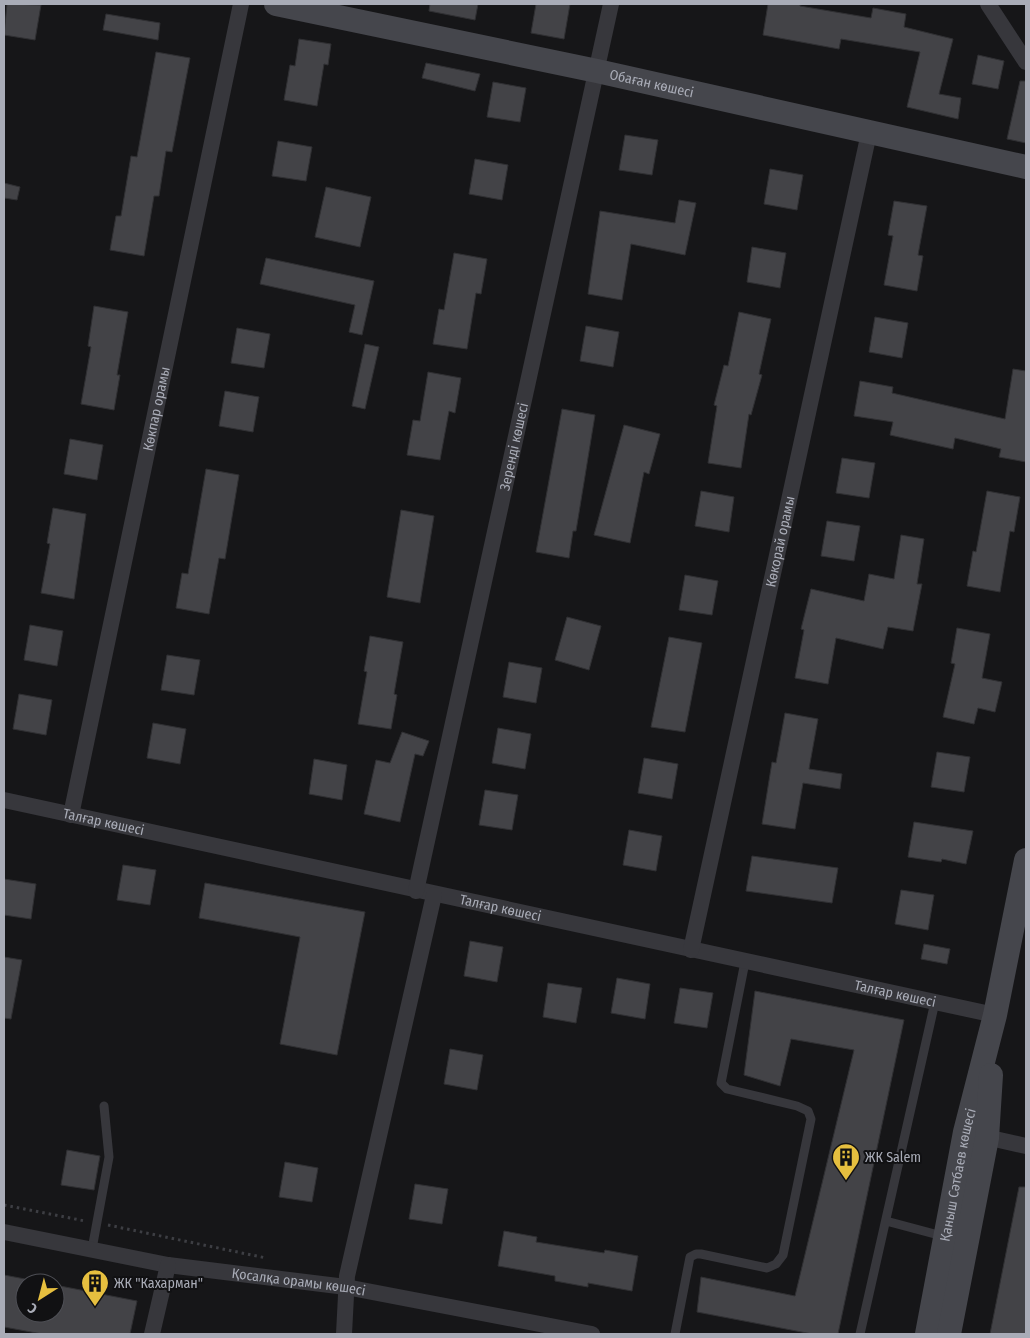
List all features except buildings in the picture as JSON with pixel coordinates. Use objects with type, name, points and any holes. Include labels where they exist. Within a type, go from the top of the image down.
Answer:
[{"type":"street","name":"Көкпар орамы","points":[[71,815],[241,4]]},
{"type":"street","name":"Обаған көшесі","points":[[276,4],[335,10],[597,72],[1026,167]]},
{"type":"street","name":"Зеренді көшесі","points":[[416,891],[612,4]]},
{"type":"street","points":[[988,4],[1026,62]]},
{"type":"street","name":"Көкорай орамы","points":[[691,950],[869,133]]},
{"type":"street","name":"Талғар көшесі","points":[[4,800],[434,895],[995,1015]]},
{"type":"street","name":"Қаныш Сәтбаев көшесі","points":[[949,1334],[976,1135],[995,1015],[1026,860]]},
{"type":"street","points":[[344,1334],[346,1287],[434,895]]},
{"type":"street","points":[[976,1135],[1026,1146]]},
{"type":"street","name":"Қаныш Сәтбаев көшесі","points":[[927,1334],[946,1237],[976,1135]]},
{"type":"street","name":"Қосалқа орамы көшесі","points":[[4,1232],[168,1265],[346,1287],[592,1334]]},
{"type":"street","points":[[152,1334],[168,1265]]},
{"type":"lane","points":[[675,1334],[690,1258],[696,1254],[701,1254],[767,1268],[776,1264],[783,1255],[811,1119],[808,1111],[797,1106],[727,1090],[721,1084],[745,962]]},
{"type":"lane","points":[[860,1334],[935,1002]]},
{"type":"lane","points":[[92,1249],[109,1157],[104,1106]]},
{"type":"lane","points":[[886,1221],[946,1237]]},
{"type":"path","points":[[4,1205],[270,1259]]},
{"type":"place","name":"ЖК Salem","points":[[846,1181]]},
{"type":"place","name":"ЖК \"Кахарман\"","points":[[95,1307]]}]
